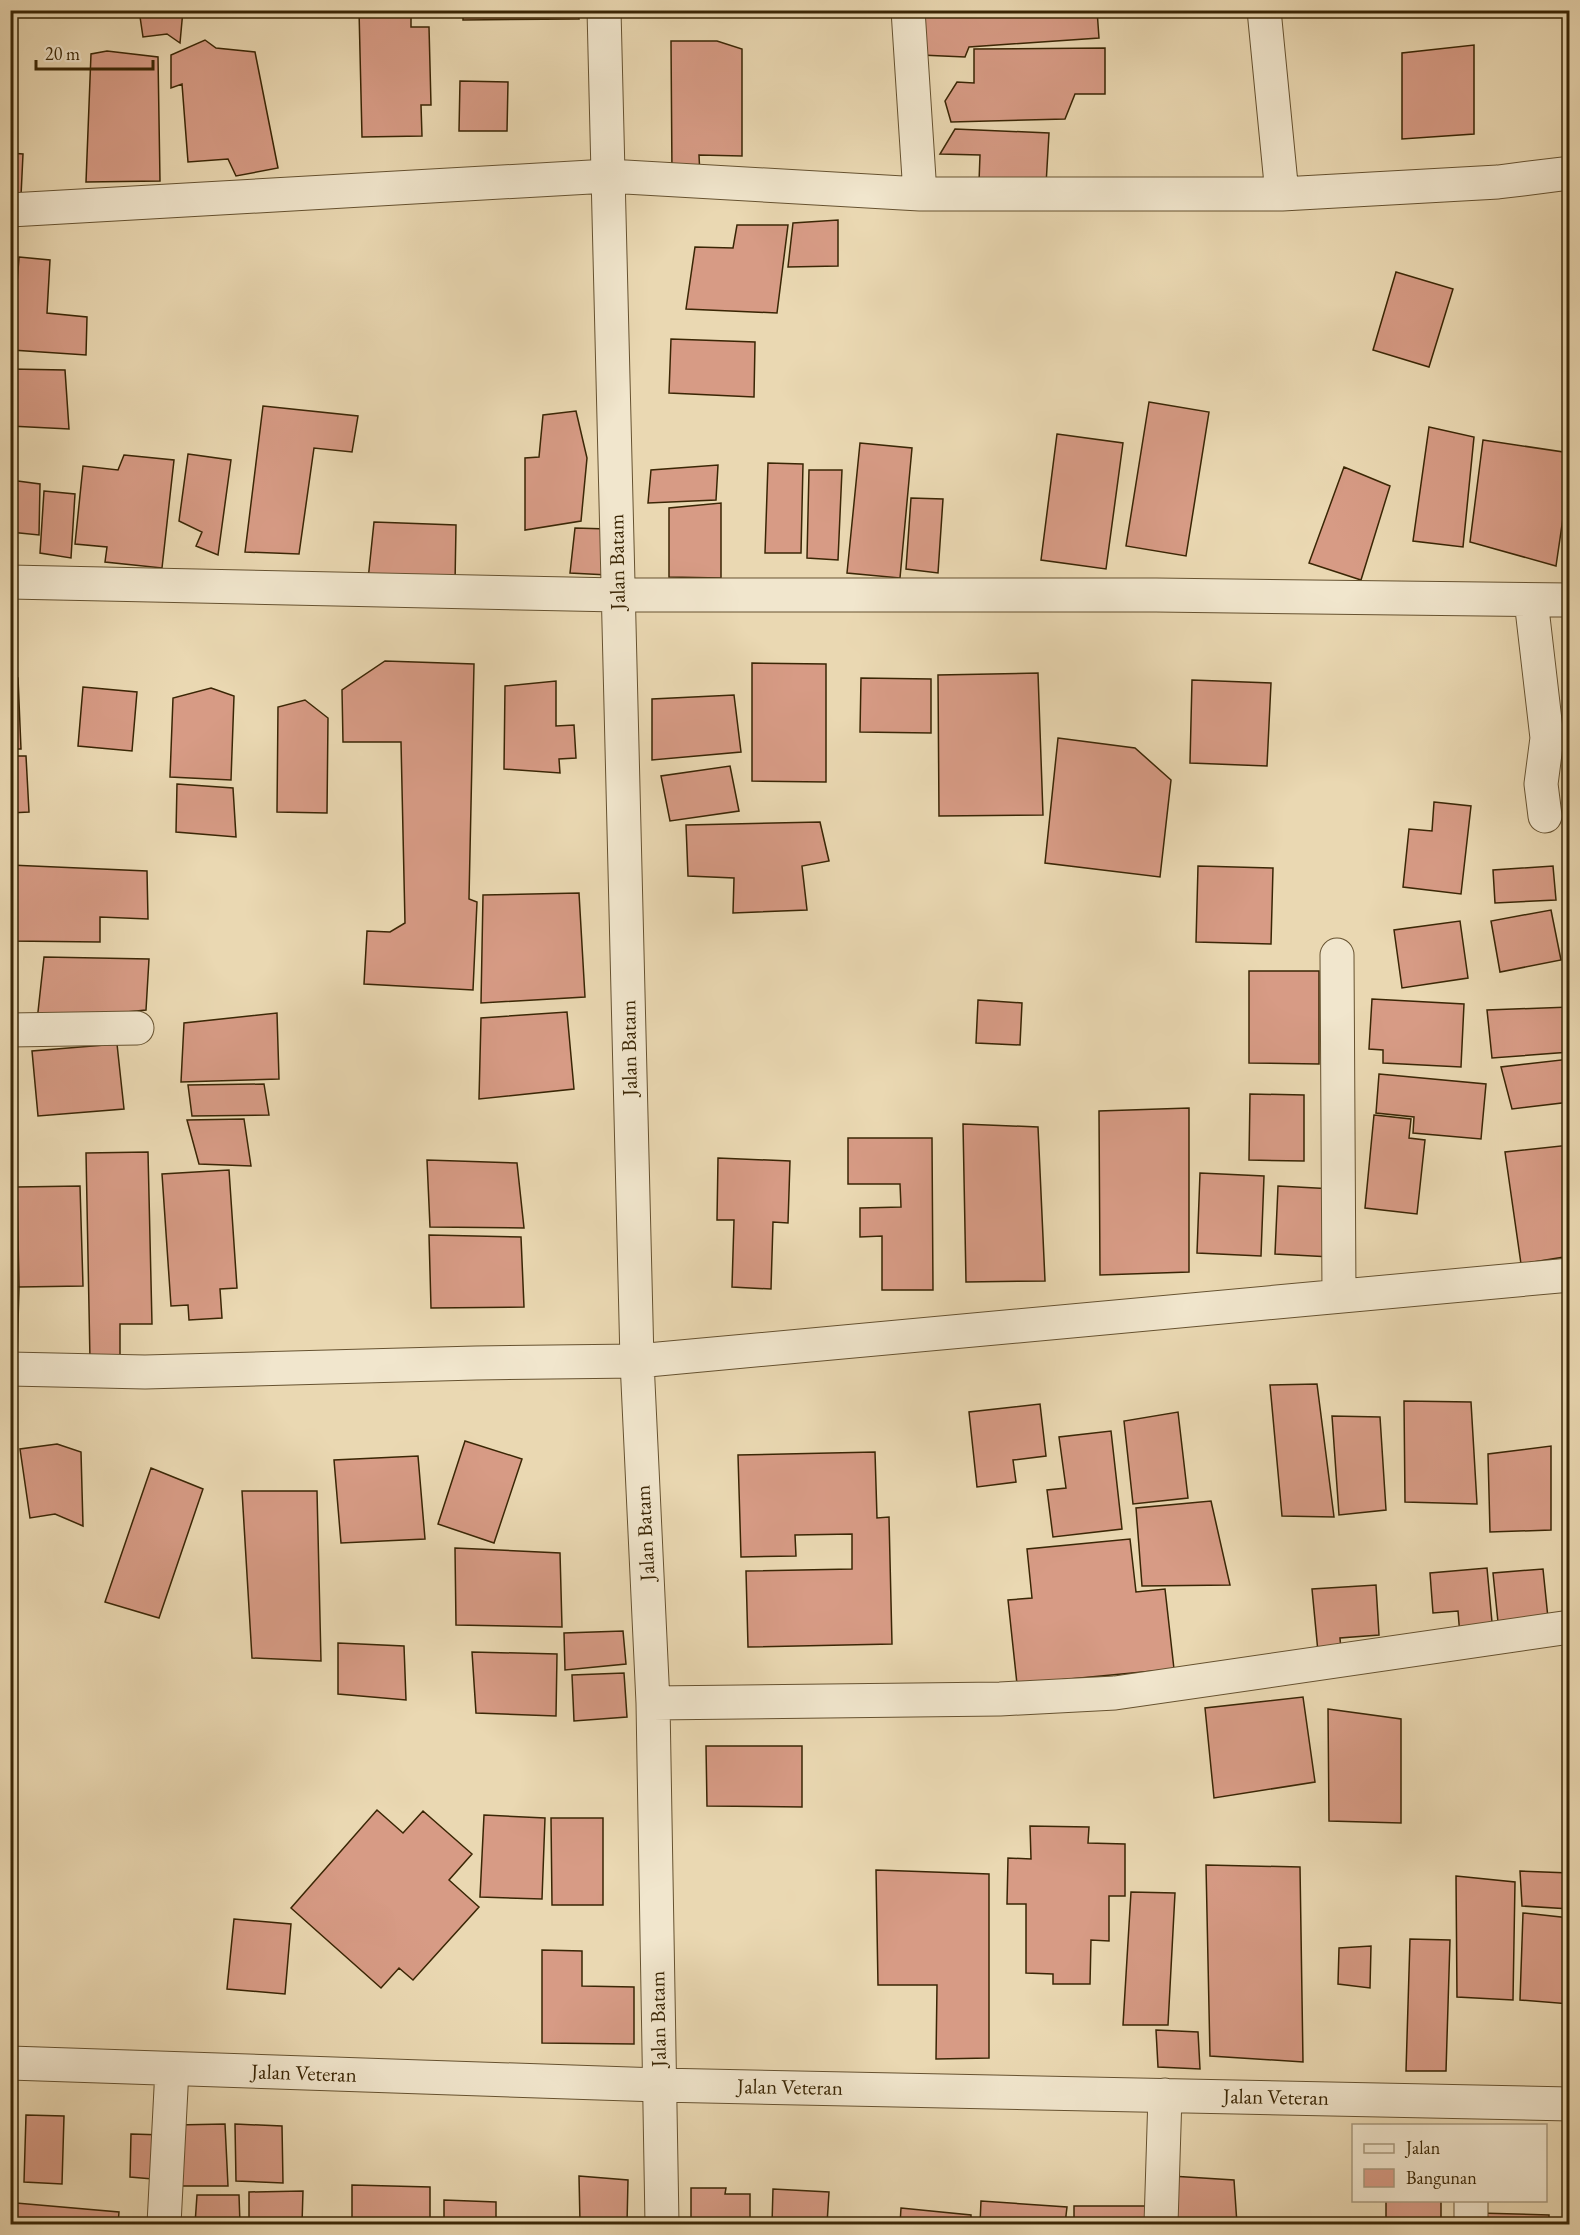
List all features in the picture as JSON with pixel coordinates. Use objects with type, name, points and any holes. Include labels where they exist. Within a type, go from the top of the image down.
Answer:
[{"type":"street","name":"Jalan Batam","points":[[604,10],[637,1361],[653,1703],[662,2224]]},
{"type":"street","points":[[908,10],[920,194]]},
{"type":"street","points":[[1264,10],[1282,194]]},
{"type":"street","points":[[10,210],[608,176],[920,194],[1282,194],[1498,182],[1569,173]]},
{"type":"street","points":[[10,582],[618,595],[1156,595],[1569,600]]},
{"type":"street","points":[[1531,600],[1546,738],[1541,784],[1545,816]]},
{"type":"street","points":[[1337,955],[1339,1295]]},
{"type":"street","points":[[10,1030],[137,1028]]},
{"type":"street","points":[[10,1369],[145,1372],[637,1361],[1569,1275]]},
{"type":"street","points":[[653,1703],[1000,1699],[1115,1692],[1569,1627]]},
{"type":"street","name":"Jalan Veteran","points":[[10,2063],[659,2085],[1165,2095],[1472,2113],[1569,2104]]},
{"type":"street","points":[[164,2224],[172,2069]]},
{"type":"street","points":[[1161,2224],[1165,2095]]},
{"type":"street","points":[[1471,2202],[1471,2224]]},
{"type":"building","points":[[139,10],[183,10],[180,43],[167,34],[143,37]]},
{"type":"building","points":[[359,10],[411,10],[411,27],[429,27],[431,105],[421,105],[422,136],[362,137]]},
{"type":"building","points":[[463,10],[578,10],[579,19],[463,20]]},
{"type":"building","points":[[666,10],[726,10],[726,15],[666,15]]},
{"type":"building","points":[[923,10],[1097,10],[1099,38],[969,47],[965,57],[921,55]]},
{"type":"building","points":[[205,40],[216,48],[255,52],[278,168],[236,176],[228,159],[188,162],[182,84],[171,88],[171,55]]},
{"type":"building","points":[[671,41],[717,41],[742,49],[742,156],[699,155],[700,176],[672,175]]},
{"type":"building","points":[[1474,45],[1474,134],[1402,139],[1402,53]]},
{"type":"building","points":[[1105,48],[1105,94],[1075,94],[1065,119],[951,122],[945,101],[957,82],[974,83],[974,49]]},
{"type":"building","points":[[107,51],[158,57],[160,181],[86,182],[91,54]]},
{"type":"building","points":[[460,81],[508,82],[507,131],[459,131]]},
{"type":"building","points":[[955,129],[1049,133],[1046,185],[979,182],[980,155],[940,154]]},
{"type":"building","points":[[10,153],[23,154],[21,196],[10,197]]},
{"type":"building","points":[[838,220],[838,266],[788,267],[793,223]]},
{"type":"building","points":[[737,225],[788,225],[777,313],[686,309],[695,247],[733,248]]},
{"type":"building","points":[[19,257],[50,260],[47,313],[87,317],[86,355],[12,350]]},
{"type":"building","points":[[1396,272],[1453,289],[1429,367],[1373,350]]},
{"type":"building","points":[[671,339],[755,342],[754,397],[669,393]]},
{"type":"building","points":[[10,369],[65,370],[69,429],[10,426]]},
{"type":"building","points":[[1149,402],[1209,412],[1186,556],[1126,546]]},
{"type":"building","points":[[263,406],[358,416],[352,452],[314,448],[299,554],[245,552]]},
{"type":"building","points":[[576,411],[587,458],[581,521],[525,530],[525,458],[539,457],[543,415]]},
{"type":"building","points":[[1429,427],[1474,437],[1463,547],[1413,541]]},
{"type":"building","points":[[1057,434],[1123,443],[1106,569],[1041,560]]},
{"type":"building","points":[[1483,440],[1570,453],[1570,470],[1556,566],[1470,542]]},
{"type":"building","points":[[860,443],[912,448],[900,578],[847,573]]},
{"type":"building","points":[[188,454],[231,460],[218,555],[196,546],[202,532],[179,521]]},
{"type":"building","points":[[124,455],[174,460],[162,568],[105,562],[107,547],[75,544],[83,466],[118,470]]},
{"type":"building","points":[[768,463],[803,464],[801,553],[765,553]]},
{"type":"building","points":[[718,465],[716,500],[648,503],[651,470]]},
{"type":"building","points":[[1344,467],[1390,486],[1361,580],[1309,563]]},
{"type":"building","points":[[809,470],[842,470],[838,560],[807,558]]},
{"type":"building","points":[[10,480],[40,484],[39,535],[10,532]]},
{"type":"building","points":[[44,491],[75,494],[71,558],[40,553]]},
{"type":"building","points":[[911,498],[943,499],[938,573],[906,569]]},
{"type":"building","points":[[721,503],[721,578],[669,577],[669,508]]},
{"type":"building","points":[[374,522],[456,525],[455,584],[368,580]]},
{"type":"building","points":[[575,528],[608,529],[608,575],[570,573]]},
{"type":"building","points":[[385,661],[474,664],[469,899],[477,902],[473,990],[364,984],[367,931],[390,932],[405,923],[401,742],[343,742],[342,690]]},
{"type":"building","points":[[752,663],[826,664],[826,782],[752,781]]},
{"type":"building","points":[[1038,673],[1043,815],[939,816],[938,675]]},
{"type":"building","points":[[10,678],[18,678],[21,749],[10,749]]},
{"type":"building","points":[[861,678],[931,679],[931,733],[860,732]]},
{"type":"building","points":[[1192,680],[1271,683],[1267,766],[1190,763]]},
{"type":"building","points":[[556,681],[556,726],[574,725],[576,758],[559,759],[560,773],[504,769],[505,686]]},
{"type":"building","points":[[83,687],[137,692],[132,751],[78,746]]},
{"type":"building","points":[[211,688],[234,696],[231,780],[170,777],[173,698]]},
{"type":"building","points":[[734,695],[741,752],[652,760],[652,699]]},
{"type":"building","points":[[305,700],[328,718],[327,813],[277,812],[278,707]]},
{"type":"building","points":[[1058,738],[1135,748],[1171,780],[1160,877],[1045,863]]},
{"type":"building","points":[[10,756],[26,756],[29,812],[10,813]]},
{"type":"building","points":[[730,766],[739,811],[670,821],[661,776]]},
{"type":"building","points":[[177,784],[233,788],[236,837],[176,832]]},
{"type":"building","points":[[1434,802],[1471,806],[1461,894],[1403,887],[1409,829],[1432,831]]},
{"type":"building","points":[[820,822],[829,861],[802,866],[807,910],[733,913],[734,878],[688,876],[686,825]]},
{"type":"building","points":[[10,865],[147,871],[148,919],[100,917],[100,942],[10,941]]},
{"type":"building","points":[[1198,866],[1273,868],[1271,944],[1196,942]]},
{"type":"building","points":[[1553,866],[1556,900],[1495,903],[1493,870]]},
{"type":"building","points":[[579,893],[585,997],[481,1003],[483,895]]},
{"type":"building","points":[[1551,910],[1561,960],[1500,972],[1491,921]]},
{"type":"building","points":[[1460,921],[1468,978],[1402,988],[1394,930]]},
{"type":"building","points":[[44,957],[149,959],[146,1010],[37,1021]]},
{"type":"building","points":[[10,971],[15,986],[10,1005]]},
{"type":"building","points":[[1249,971],[1319,971],[1319,1064],[1249,1063]]},
{"type":"building","points":[[1372,999],[1464,1004],[1461,1067],[1383,1063],[1383,1050],[1369,1049]]},
{"type":"building","points":[[978,1000],[1022,1003],[1020,1045],[976,1043]]},
{"type":"building","points":[[1570,1007],[1570,1052],[1492,1058],[1487,1010]]},
{"type":"building","points":[[567,1012],[574,1089],[479,1099],[481,1018]]},
{"type":"building","points":[[277,1013],[279,1079],[181,1082],[184,1023]]},
{"type":"building","points":[[117,1044],[124,1109],[38,1116],[32,1051]]},
{"type":"building","points":[[1570,1059],[1570,1102],[1512,1109],[1501,1067]]},
{"type":"building","points":[[1379,1074],[1486,1084],[1481,1139],[1413,1133],[1414,1117],[1376,1113]]},
{"type":"building","points":[[264,1084],[269,1115],[192,1116],[188,1085]]},
{"type":"building","points":[[1250,1094],[1304,1095],[1304,1161],[1249,1160]]},
{"type":"building","points":[[1189,1108],[1189,1272],[1100,1275],[1099,1111]]},
{"type":"building","points":[[1374,1115],[1411,1119],[1409,1138],[1425,1140],[1417,1214],[1365,1208]]},
{"type":"building","points":[[244,1119],[251,1166],[199,1164],[187,1120]]},
{"type":"building","points":[[963,1124],[1038,1127],[1045,1281],[966,1282]]},
{"type":"building","points":[[848,1138],[932,1138],[933,1290],[882,1290],[882,1236],[860,1237],[860,1208],[901,1207],[900,1184],[848,1184]]},
{"type":"building","points":[[1570,1145],[1570,1256],[1521,1264],[1505,1152]]},
{"type":"building","points":[[148,1152],[152,1324],[120,1324],[120,1359],[90,1360],[86,1153]]},
{"type":"building","points":[[718,1158],[790,1161],[788,1223],[773,1222],[771,1289],[732,1287],[734,1220],[717,1220]]},
{"type":"building","points":[[427,1160],[517,1163],[524,1228],[430,1227]]},
{"type":"building","points":[[229,1170],[237,1288],[220,1289],[222,1318],[189,1320],[188,1305],[171,1306],[162,1174]]},
{"type":"building","points":[[1200,1173],[1264,1176],[1261,1256],[1197,1253]]},
{"type":"building","points":[[80,1186],[83,1286],[19,1287],[17,1187]]},
{"type":"building","points":[[1278,1186],[1334,1189],[1331,1257],[1275,1254]]},
{"type":"building","points":[[429,1235],[521,1237],[524,1307],[431,1308]]},
{"type":"building","points":[[10,1284],[19,1287],[17,1358],[10,1358]]},
{"type":"building","points":[[1317,1384],[1334,1517],[1282,1516],[1270,1385]]},
{"type":"building","points":[[1404,1401],[1471,1402],[1477,1504],[1405,1502]]},
{"type":"building","points":[[1040,1404],[1046,1456],[1013,1460],[1016,1482],[977,1487],[969,1412]]},
{"type":"building","points":[[1178,1412],[1188,1498],[1133,1504],[1124,1421]]},
{"type":"building","points":[[1332,1416],[1380,1417],[1386,1510],[1339,1515]]},
{"type":"building","points":[[1111,1431],[1122,1529],[1053,1537],[1047,1490],[1066,1488],[1059,1437]]},
{"type":"building","points":[[465,1441],[522,1459],[494,1543],[438,1524]]},
{"type":"building","points":[[57,1444],[81,1452],[83,1526],[55,1514],[30,1518],[20,1449]]},
{"type":"building","points":[[1551,1446],[1551,1530],[1490,1532],[1488,1454]]},
{"type":"building","points":[[875,1452],[877,1518],[889,1517],[892,1644],[748,1647],[746,1571],[852,1569],[852,1534],[795,1535],[796,1556],[741,1557],[738,1455]]},
{"type":"building","points":[[418,1456],[425,1539],[341,1543],[334,1460]]},
{"type":"building","points":[[151,1468],[203,1489],[159,1618],[105,1602]]},
{"type":"building","points":[[242,1491],[317,1491],[321,1661],[252,1658]]},
{"type":"building","points":[[1211,1501],[1230,1585],[1142,1586],[1136,1508]]},
{"type":"building","points":[[1130,1539],[1136,1592],[1165,1589],[1174,1669],[1017,1684],[1008,1600],[1032,1598],[1027,1549]]},
{"type":"building","points":[[455,1548],[560,1553],[562,1627],[456,1625]]},
{"type":"building","points":[[1487,1568],[1493,1633],[1460,1636],[1458,1611],[1433,1613],[1430,1573]]},
{"type":"building","points":[[1543,1569],[1549,1628],[1499,1632],[1493,1573]]},
{"type":"building","points":[[1376,1585],[1379,1635],[1340,1638],[1341,1650],[1318,1652],[1312,1589]]},
{"type":"building","points":[[623,1631],[626,1664],[565,1670],[564,1633]]},
{"type":"building","points":[[338,1643],[404,1646],[406,1700],[338,1694]]},
{"type":"building","points":[[472,1652],[557,1654],[556,1716],[476,1713]]},
{"type":"building","points":[[624,1673],[627,1717],[574,1721],[572,1675]]},
{"type":"building","points":[[1303,1697],[1315,1782],[1214,1798],[1205,1708]]},
{"type":"building","points":[[1328,1709],[1401,1719],[1401,1823],[1329,1821]]},
{"type":"building","points":[[706,1746],[802,1746],[802,1807],[707,1806]]},
{"type":"building","points":[[377,1810],[403,1833],[423,1811],[472,1854],[449,1880],[479,1907],[413,1980],[399,1968],[381,1988],[291,1908]]},
{"type":"building","points":[[484,1815],[545,1818],[542,1899],[480,1897]]},
{"type":"building","points":[[551,1818],[603,1818],[603,1905],[552,1905]]},
{"type":"building","points":[[1030,1826],[1089,1827],[1088,1843],[1125,1844],[1125,1896],[1109,1896],[1109,1941],[1091,1940],[1090,1984],[1053,1984],[1053,1974],[1026,1973],[1026,1904],[1007,1904],[1008,1858],[1031,1859]]},
{"type":"building","points":[[1206,1865],[1300,1867],[1303,2062],[1210,2056]]},
{"type":"building","points":[[876,1870],[989,1874],[989,2058],[936,2059],[937,1985],[878,1985]]},
{"type":"building","points":[[1520,1871],[1570,1873],[1570,1909],[1522,1906]]},
{"type":"building","points":[[1456,1876],[1515,1882],[1513,2000],[1457,1997]]},
{"type":"building","points":[[1131,1892],[1175,1893],[1168,2025],[1123,2025]]},
{"type":"building","points":[[1523,1913],[1570,1918],[1570,2004],[1520,2000]]},
{"type":"building","points":[[234,1919],[291,1924],[285,1994],[227,1989]]},
{"type":"building","points":[[1410,1939],[1450,1940],[1446,2071],[1406,2071]]},
{"type":"building","points":[[1371,1946],[1370,1988],[1338,1984],[1339,1948]]},
{"type":"building","points":[[542,1950],[582,1951],[582,1986],[634,1987],[634,2044],[542,2043]]},
{"type":"building","points":[[1156,2030],[1198,2032],[1200,2069],[1158,2067]]},
{"type":"building","points":[[26,2115],[64,2116],[62,2184],[24,2182]]},
{"type":"building","points":[[225,2124],[228,2186],[171,2186],[175,2125]]},
{"type":"building","points":[[235,2124],[282,2126],[283,2183],[236,2181]]},
{"type":"building","points":[[131,2134],[164,2135],[164,2180],[130,2177]]},
{"type":"building","points":[[579,2176],[628,2180],[627,2224],[580,2223]]},
{"type":"building","points":[[1171,2176],[1234,2180],[1237,2224],[1171,2224]]},
{"type":"building","points":[[352,2185],[430,2187],[430,2224],[352,2224]]},
{"type":"building","points":[[691,2188],[726,2188],[725,2194],[750,2194],[750,2224],[691,2224]]},
{"type":"building","points":[[773,2189],[829,2192],[827,2224],[772,2224]]},
{"type":"building","points":[[303,2191],[302,2224],[249,2224],[249,2192]]},
{"type":"building","points":[[197,2195],[239,2195],[240,2224],[195,2224]]},
{"type":"building","points":[[444,2200],[496,2202],[496,2224],[444,2224]]},
{"type":"building","points":[[981,2201],[1067,2207],[1065,2224],[980,2224]]},
{"type":"building","points":[[1386,2202],[1441,2202],[1441,2224],[1386,2224]]},
{"type":"building","points":[[16,2203],[119,2212],[118,2224],[15,2224]]},
{"type":"building","points":[[1074,2206],[1145,2206],[1146,2224],[1074,2224]]},
{"type":"building","points":[[901,2208],[971,2215],[971,2224],[900,2224]]},
{"type":"building","points":[[1478,2213],[1549,2215],[1549,2224],[1478,2224]]}]
